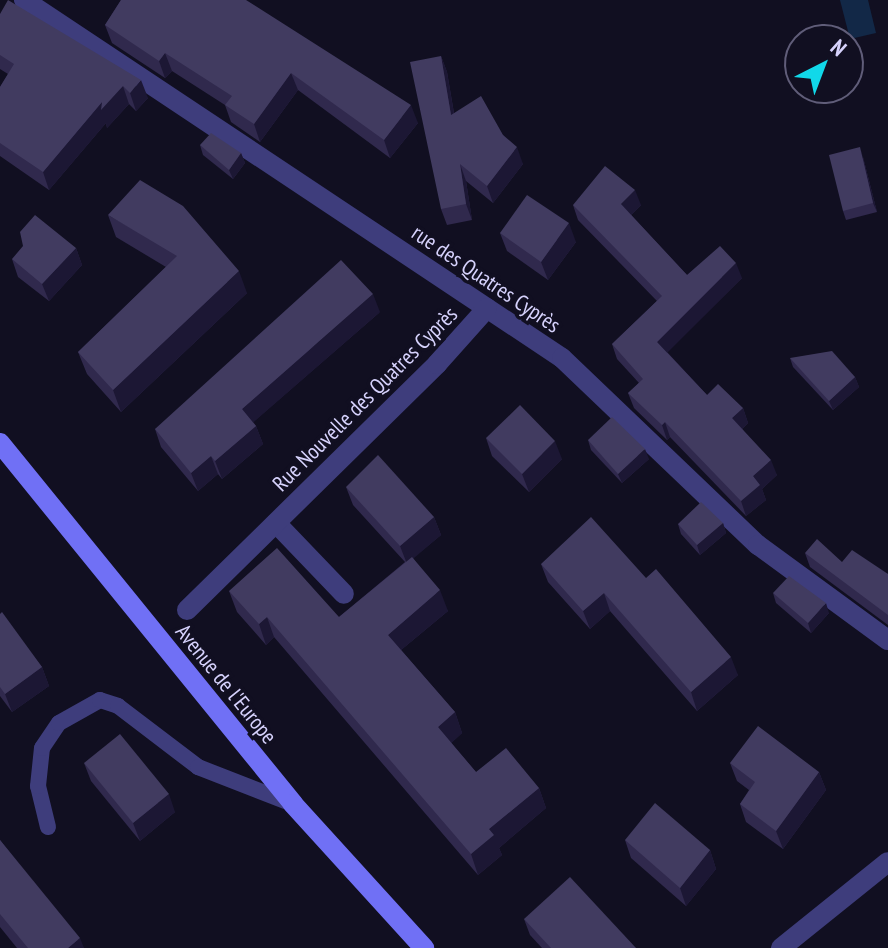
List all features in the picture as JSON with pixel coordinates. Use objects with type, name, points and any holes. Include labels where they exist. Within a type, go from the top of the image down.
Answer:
[{"type":"main road","name":"Avenue de l'Europe","points":[[0,443],[293,804],[424,948]]},
{"type":"street","name":"rue des Quatres Cyprès","points":[[24,0],[562,358],[802,582],[888,640]]},
{"type":"street","name":"Rue Nouvelle des Quatres Cyprès","points":[[187,610],[487,308]]},
{"type":"street","name":"Rue Nouvelle des Quatres Cyprès","points":[[276,523],[344,594]]},
{"type":"street","points":[[781,948],[888,862]]},
{"type":"lane","points":[[48,827],[38,786],[42,748],[59,723],[100,700],[118,706],[198,767],[293,804]]},
{"type":"water","points":[[840,0],[868,0],[876,33],[864,36],[864,24],[846,24]]},
{"type":"building","points":[[8,0],[141,80],[130,93],[123,86],[101,110],[102,102],[43,172],[0,143],[0,87],[14,64],[0,55],[0,14]]},
{"type":"building","points":[[121,0],[246,0],[411,105],[384,140],[291,73],[254,124],[225,105],[232,96],[165,53],[159,61],[105,25]]},
{"type":"building","points":[[441,56],[451,115],[481,96],[503,135],[517,147],[487,186],[460,164],[466,204],[441,209],[410,62]]},
{"type":"building","points":[[211,133],[241,153],[229,170],[200,145]]},
{"type":"building","points":[[860,147],[873,203],[843,211],[829,155]]},
{"type":"building","points":[[605,166],[635,190],[621,204],[687,275],[720,246],[736,263],[657,342],[707,395],[718,384],[743,408],[732,418],[771,460],[753,476],[760,485],[741,501],[665,422],[662,425],[628,393],[643,379],[612,344],[662,296],[573,205]]},
{"type":"building","points":[[140,180],[183,206],[239,271],[113,390],[78,352],[177,256],[108,215]]},
{"type":"building","points":[[527,195],[569,223],[541,262],[500,233]]},
{"type":"building","points":[[35,215],[76,248],[42,284],[12,259],[23,246],[20,232]]},
{"type":"building","points":[[341,260],[373,294],[242,409],[256,426],[215,461],[211,456],[191,473],[155,429]]},
{"type":"building","points":[[832,351],[855,377],[829,401],[790,358]]},
{"type":"building","points":[[520,405],[555,441],[522,474],[486,438]]},
{"type":"building","points":[[612,417],[645,449],[618,474],[588,440]]},
{"type":"building","points":[[378,455],[434,517],[400,546],[346,487]]},
{"type":"building","points":[[701,502],[723,523],[697,545],[678,524]]},
{"type":"building","points":[[591,517],[646,578],[656,569],[731,657],[691,692],[604,593],[583,611],[541,564]]},
{"type":"building","points":[[817,539],[842,562],[852,550],[888,574],[888,615],[805,553]]},
{"type":"building","points":[[277,548],[339,617],[412,557],[440,590],[388,635],[455,712],[438,727],[476,772],[506,748],[539,788],[489,829],[494,835],[471,854],[267,617],[259,624],[229,591]]},
{"type":"building","points":[[789,576],[826,603],[808,623],[773,593]]},
{"type":"building","points":[[2,612],[42,667],[5,694],[0,687]]},
{"type":"building","points":[[758,726],[819,772],[776,831],[740,804],[755,782],[730,763]]},
{"type":"building","points":[[120,734],[169,794],[133,823],[84,763]]},
{"type":"building","points":[[655,803],[710,850],[680,888],[625,840]]},
{"type":"building","points":[[0,840],[80,938],[68,948],[28,948],[0,914]]},
{"type":"building","points":[[570,877],[636,948],[551,948],[524,919]]}]
